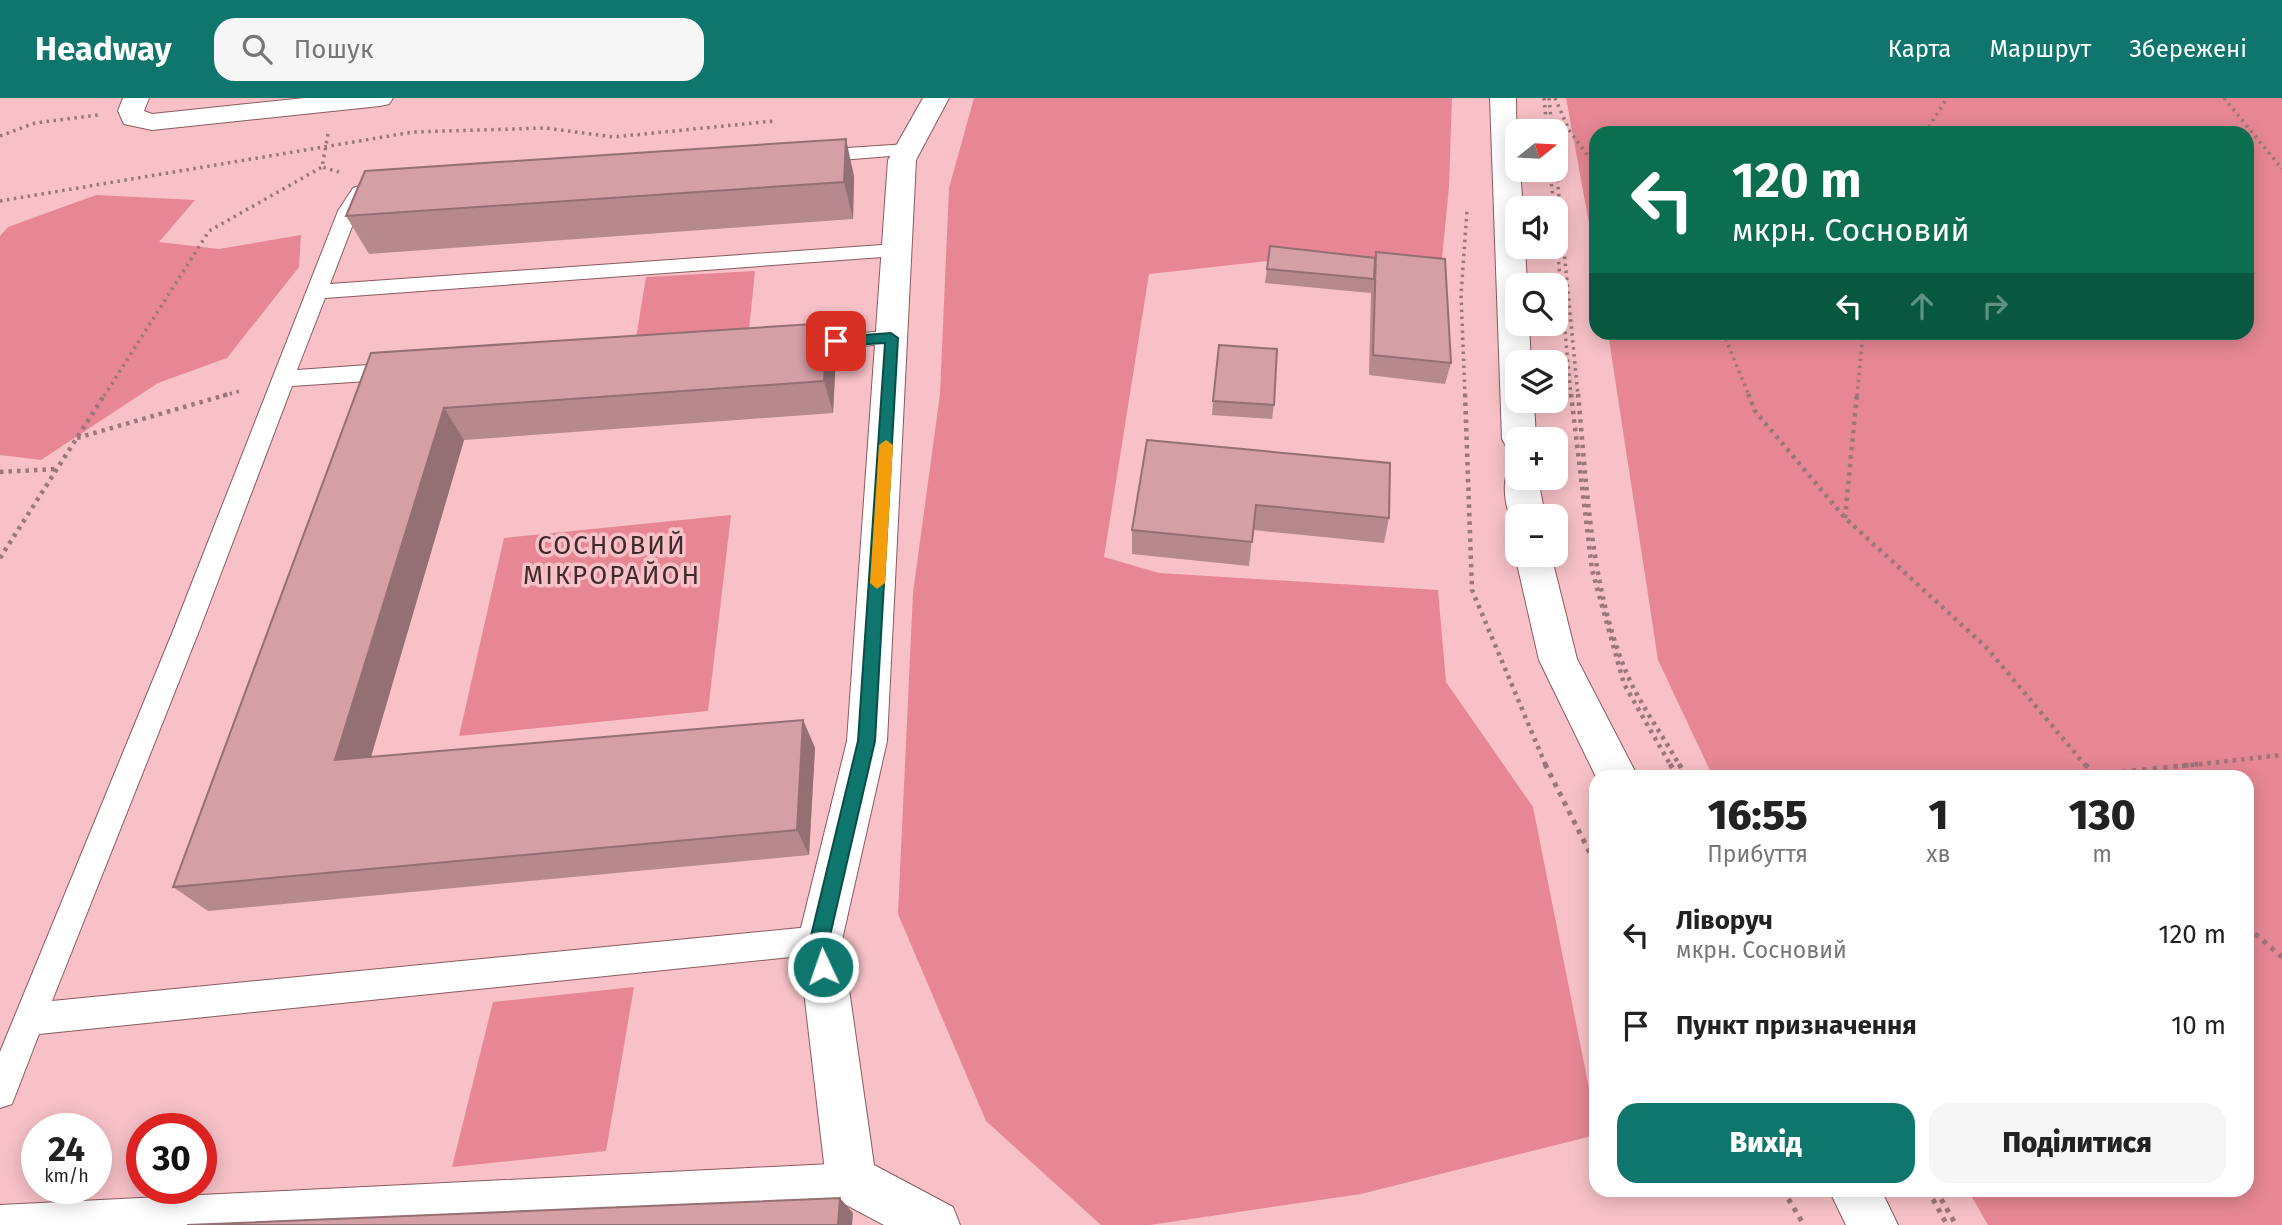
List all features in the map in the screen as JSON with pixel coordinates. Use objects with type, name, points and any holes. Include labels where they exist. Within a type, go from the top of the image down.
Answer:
[{"type":"street","points":[[133,104],[133,118],[152,122],[380,98]]},
{"type":"street","points":[[935,1225],[851,1180],[820,940],[867,741],[902,160],[936,98]]},
{"type":"street","points":[[1503,98],[1518,427]]},
{"type":"street","points":[[1537,567],[1558,660],[1614,770]]},
{"type":"street","points":[[1858,1197],[1873,1225]]},
{"type":"lane","points":[[798,157],[908,149]]},
{"type":"lane","points":[[0,1092],[31,1020],[348,211],[360,191],[390,185]]},
{"type":"lane","points":[[318,292],[896,250]]},
{"type":"lane","points":[[781,345],[891,338]]},
{"type":"lane","points":[[284,379],[422,369]]},
{"type":"lane","points":[[31,1020],[820,940]]},
{"type":"lane","points":[[0,1222],[851,1180]]},
{"type":"path","points":[[1547,98],[1549,119]]},
{"type":"path","points":[[1555,98],[1569,130],[1589,157]]},
{"type":"path","points":[[1929,126],[1947,98]]},
{"type":"path","points":[[2224,98],[2247,126]]},
{"type":"path","points":[[323,167],[333,101]]},
{"type":"path","points":[[0,136],[35,123],[133,104]]},
{"type":"path","points":[[0,201],[413,132],[545,128],[614,137],[774,121]]},
{"type":"path","points":[[2254,135],[2282,169]]},
{"type":"path","points":[[0,558],[209,231],[323,167],[390,185]]},
{"type":"path","points":[[1558,182],[1583,448],[1598,571],[1605,603],[1631,682],[1683,770]]},
{"type":"path","points":[[1558,259],[1576,451],[1591,570],[1625,684],[1674,770]]},
{"type":"path","points":[[1726,340],[1755,411],[1845,518],[1986,647],[2090,770]]},
{"type":"path","points":[[1845,518],[1862,340]]},
{"type":"path","points":[[76,439],[284,379]]},
{"type":"path","points":[[0,472],[57,469]]},
{"type":"path","points":[[2148,770],[2282,755]]},
{"type":"path","points":[[2254,934],[2282,957]]},
{"type":"path","points":[[1787,1197],[1804,1225]]},
{"type":"path","points":[[1932,1197],[1947,1225]]},
{"type":"path","points":[[1940,1197],[1955,1225]]},
{"type":"shaded area","points":[[974,98],[1452,98],[1449,186],[1440,280],[1268,261],[1149,274],[1104,557],[1159,573],[1438,590],[1446,682],[1533,807],[1589,1088],[1589,1137],[1361,1194],[1150,1225],[1101,1225],[986,1121],[898,914],[913,593],[940,394],[949,188]]},
{"type":"shaded area","points":[[1566,98],[2282,98],[2282,1225],[1988,1225],[1972,1197],[2254,1197],[2254,770],[1710,770],[1658,660],[1609,340],[2254,340],[2254,126],[1589,126],[1589,223]]},
{"type":"shaded area","points":[[96,195],[195,200],[159,242],[219,249],[301,235],[299,267],[227,358],[158,383],[41,460],[0,455],[0,236],[8,227]]},
{"type":"shaded area","points":[[755,271],[749,330],[636,338],[646,277]]},
{"type":"shaded area","points":[[731,515],[708,711],[459,736],[504,538]]},
{"type":"shaded area","points":[[634,987],[606,1151],[452,1167],[493,1002]]},
{"type":"building","points":[[846,139],[844,182],[346,216],[365,171]]},
{"type":"building","points":[[1270,246],[1375,258],[1374,279],[1267,269]]},
{"type":"building","points":[[1376,252],[1445,259],[1451,363],[1373,355]]},
{"type":"building","points":[[828,323],[824,381],[444,408],[335,760],[803,720],[797,830],[173,887],[371,353]]},
{"type":"building","points":[[1219,345],[1277,349],[1274,405],[1213,401]]},
{"type":"building","points":[[1147,440],[1390,463],[1389,518],[1256,505],[1252,542],[1132,530]]},
{"type":"building","points":[[840,1198],[838,1225],[187,1225]]},
{"type":"slow traffic","points":[[877,583],[886,445]]},
{"type":"district","name":"СОСНОВИЙ МІКРОРАЙОН","points":[[612,560]]},
{"type":"route","points":[[823,967],[820,940],[867,741],[891,338],[836,341]]}]
